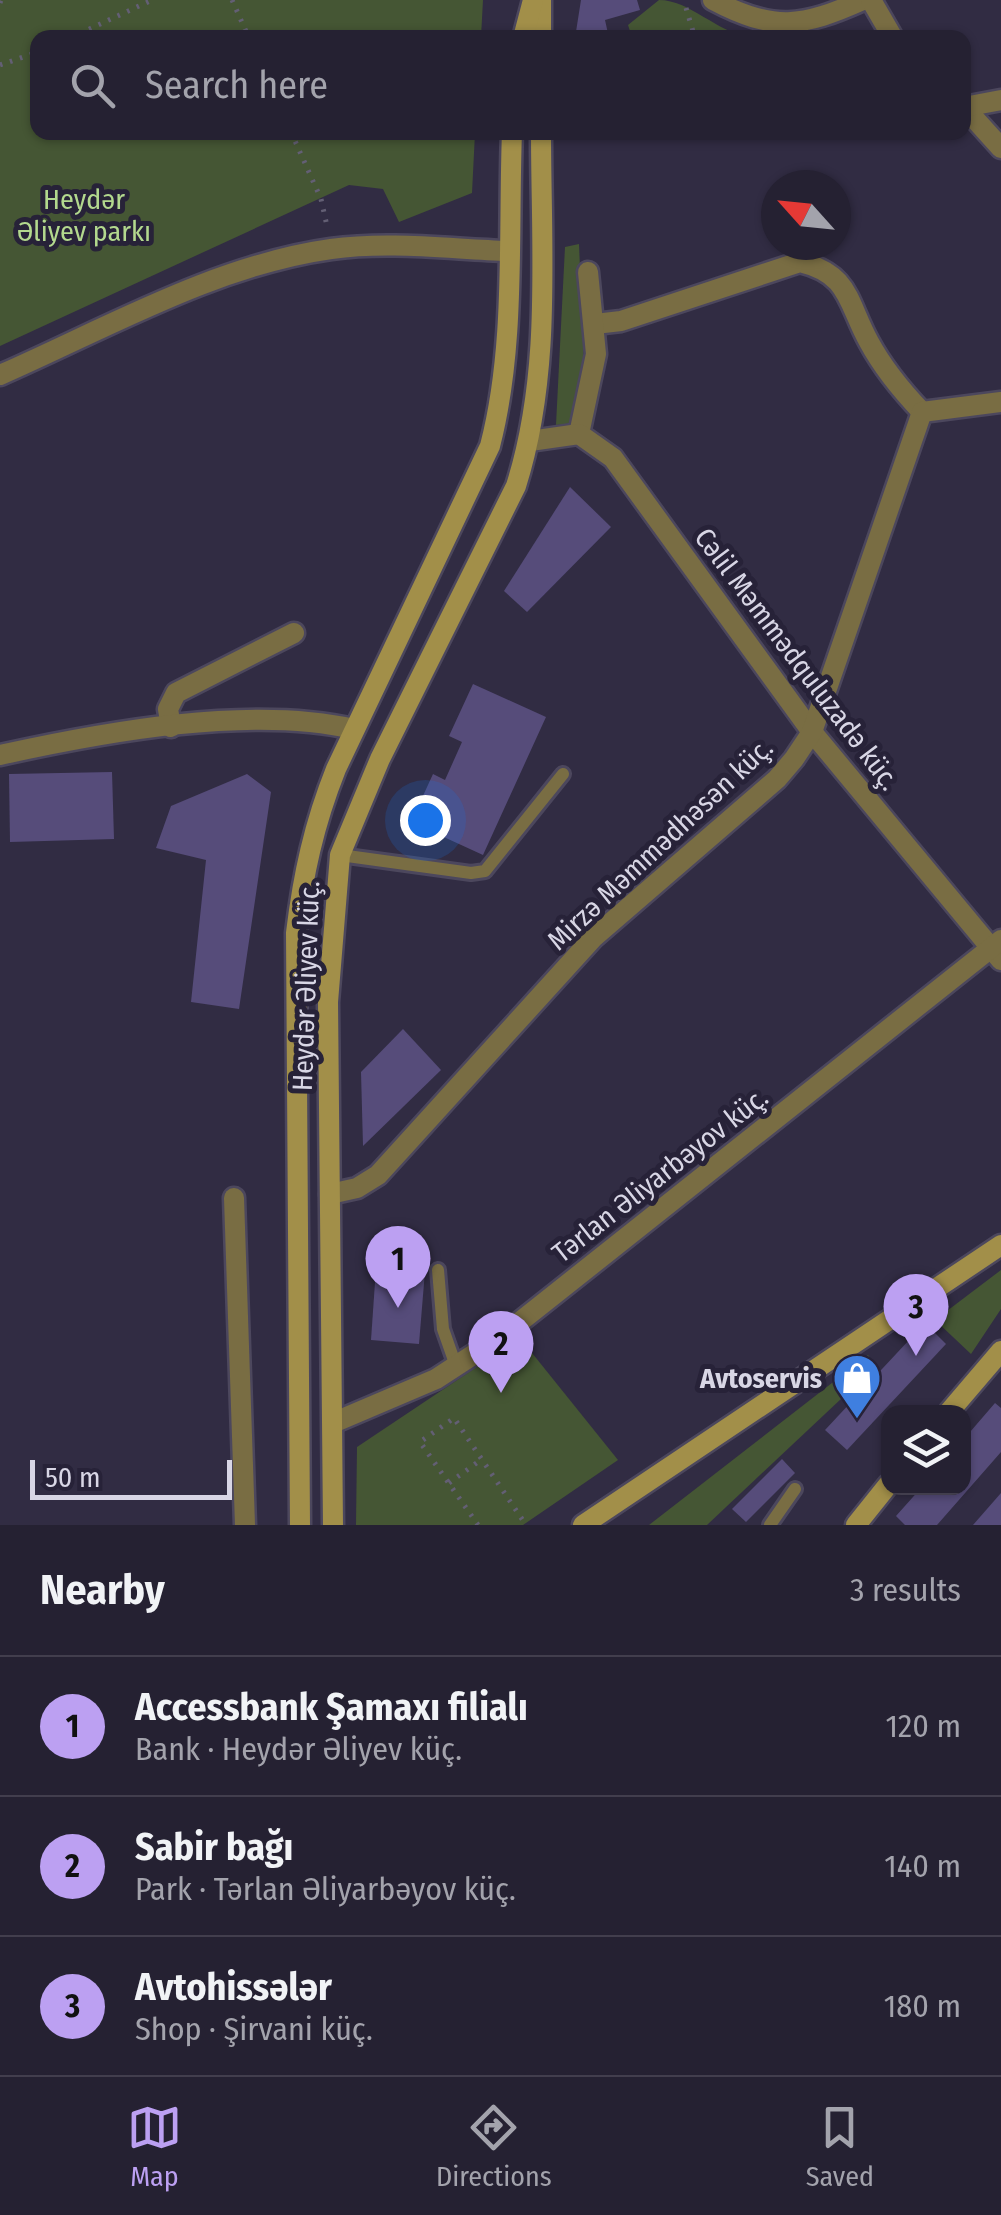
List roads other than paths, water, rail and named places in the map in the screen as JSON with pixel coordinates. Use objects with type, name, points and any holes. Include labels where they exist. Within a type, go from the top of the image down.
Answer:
[{"type":"street","points":[[525,30],[533,0]]},
{"type":"street","points":[[540,0],[541,30]]},
{"type":"street","points":[[713,0],[765,22],[793,24],[867,0],[888,30]]},
{"type":"street","points":[[971,106],[1001,100]]},
{"type":"street","points":[[971,115],[1001,148]]},
{"type":"street","points":[[300,1525],[296,933],[314,823],[354,729],[490,446],[500,408],[512,140]]},
{"type":"street","name":"Heydər Əliyev küç.","points":[[333,1525],[328,1002],[340,856],[380,759],[516,486],[530,441],[541,338],[541,140]]},
{"type":"street","points":[[0,375],[216,281],[332,248],[380,245],[508,251]]},
{"type":"street","points":[[595,324],[620,321],[800,262],[824,268],[844,286],[868,341],[898,386],[922,412],[1001,402]]},
{"type":"street","points":[[530,441],[579,434],[592,387],[595,324],[588,272]]},
{"type":"street","name":"Mirzə Məmmədhəsən küç.","points":[[330,1194],[357,1188],[378,1174],[593,938],[777,779],[812,732],[922,412]]},
{"type":"street","name":"Cəlil Məmmədquluzadə küç.","points":[[579,434],[613,458],[812,732],[998,949]]},
{"type":"street","points":[[172,727],[168,709],[176,693],[294,633]]},
{"type":"street","points":[[0,755],[172,727],[296,717],[354,729]]},
{"type":"street","name":"Tərlan Əliyarbəyov küç.","points":[[335,1422],[397,1397],[502,1336],[998,949]]},
{"type":"street","points":[[234,1198],[244,1525]]},
{"type":"street","points":[[582,1525],[1001,1245]]},
{"type":"street","points":[[954,1405],[1001,1351]]},
{"type":"street","points":[[856,1525],[881,1494]]},
{"type":"lane","points":[[340,856],[471,873],[485,870],[563,774]]},
{"type":"lane","points":[[438,1270],[442,1329],[456,1366]]},
{"type":"lane","points":[[770,1525],[795,1489]]},
{"type":"place","name":"Accessbank Şamaxı filialı","points":[[398,1308]]},
{"type":"place","name":"Avtohissələr","points":[[916,1356]]},
{"type":"place","name":"Sabir bağı","points":[[501,1393]]},
{"type":"place","name":"Avtoservis","points":[[857,1420]]},
{"type":"park label","name":"Heydər Əliyev parkı","points":[[84,215]]}]
